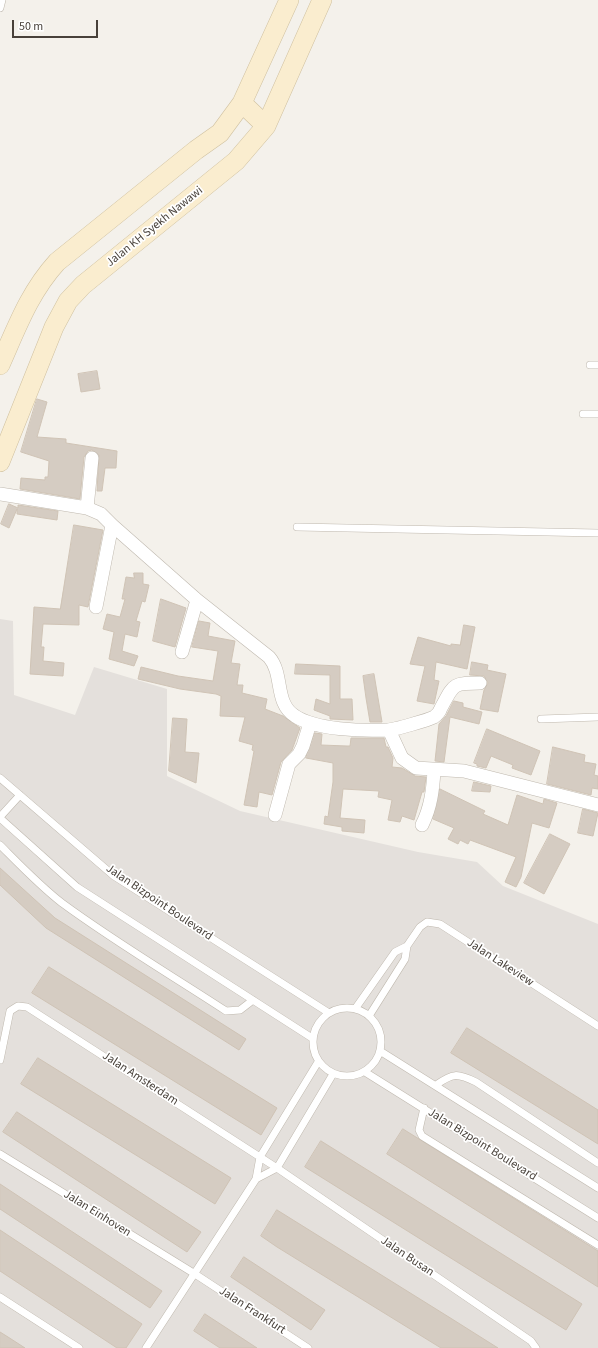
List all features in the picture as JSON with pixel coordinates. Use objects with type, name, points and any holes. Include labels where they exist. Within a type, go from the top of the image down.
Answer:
[{"type":"main road","points":[[0,365],[28,302],[41,280],[57,262],[196,150],[220,133],[242,103],[289,0]]},
{"type":"main road","name":"Jalan KH Syekh Nawawi","points":[[0,462],[43,351],[68,301],[83,285],[236,161],[266,126],[322,0]]},
{"type":"main road","points":[[242,103],[266,126]]},
{"type":"street","points":[[87,508],[92,458]]},
{"type":"street","points":[[0,494],[87,508],[101,514],[197,600],[269,657],[277,669],[282,697],[286,706],[294,716],[310,723],[345,728],[389,730],[434,717],[440,711],[448,693],[454,687],[463,683],[480,682]]},
{"type":"street","points":[[96,607],[112,525]]},
{"type":"street","points":[[182,652],[197,600]]},
{"type":"street","points":[[275,815],[289,764],[299,754],[310,723]]},
{"type":"street","points":[[389,730],[402,758],[408,764],[416,768],[464,771],[598,805]]},
{"type":"street","points":[[422,825],[428,814],[433,789],[434,770]]},
{"type":"lane","points":[[0,8],[2,0]]},
{"type":"lane","points":[[583,414],[598,414]]},
{"type":"lane","points":[[297,527],[598,532]]},
{"type":"lane","points":[[542,719],[598,717]]},
{"type":"lane","name":"Jalan Bizpoint Boulevard","points":[[0,778],[114,876],[329,1013]]},
{"type":"lane","points":[[20,795],[0,818],[77,887],[312,1038]]},
{"type":"lane","points":[[0,845],[24,870],[61,902],[106,934],[226,1011],[240,1010],[253,1000]]},
{"type":"lane","name":"Jalan Lakeview","points":[[407,946],[420,927],[427,922],[440,924],[598,1026]]},
{"type":"lane","points":[[355,1009],[395,952],[407,946]]},
{"type":"lane","points":[[369,1016],[405,959],[407,946]]},
{"type":"lane","name":"Jalan Amsterdam","points":[[0,1060],[10,1011],[18,1006],[27,1007],[277,1168]]},
{"type":"lane","points":[[341,1008],[355,1009],[369,1016],[378,1026],[381,1038],[380,1051],[374,1063],[364,1072],[354,1076],[333,1074],[318,1062],[313,1051],[312,1038],[318,1024],[329,1013],[341,1008]]},
{"type":"lane","points":[[380,1051],[598,1188]]},
{"type":"lane","points":[[146,1348],[256,1179],[260,1157],[318,1062]]},
{"type":"lane","name":"Jalan Bizpoint Boulevard","points":[[364,1072],[424,1108],[598,1218]]},
{"type":"lane","points":[[256,1179],[277,1168],[333,1074]]},
{"type":"lane","points":[[436,1085],[450,1075],[465,1076],[598,1163]]},
{"type":"lane","points":[[424,1108],[419,1130],[422,1136],[598,1245]]},
{"type":"lane","name":"Jalan Einhoven","points":[[0,1154],[195,1274]]},
{"type":"lane","name":"Jalan Busan","points":[[277,1168],[531,1341],[536,1348]]},
{"type":"lane","name":"Jalan Frankfurt","points":[[195,1274],[308,1348]]},
{"type":"lane","points":[[0,1297],[79,1348]]},
{"type":"shaded area","points":[[0,619],[13,621],[14,695],[75,715],[94,667],[167,689],[167,776],[240,811],[418,852],[477,862],[503,886],[598,924],[598,1348],[0,1348]]},
{"type":"building","points":[[97,371],[100,389],[81,392],[78,374]]},
{"type":"building","points":[[37,399],[47,402],[37,437],[66,439],[66,443],[117,451],[116,468],[105,468],[102,491],[97,491],[99,455],[92,450],[88,451],[84,457],[80,499],[20,489],[21,478],[45,480],[45,477],[48,477],[49,461],[21,452]]},
{"type":"building","points":[[9,504],[18,508],[18,505],[58,511],[57,520],[17,514],[17,509],[9,528],[1,524]]},
{"type":"building","points":[[74,525],[103,530],[88,607],[79,605],[79,625],[43,624],[41,647],[44,647],[43,661],[64,663],[63,676],[30,674],[34,607],[60,609]]},
{"type":"building","points":[[134,573],[143,573],[143,584],[149,585],[145,602],[142,601],[136,621],[140,622],[137,637],[125,634],[122,651],[138,656],[134,666],[109,659],[114,632],[103,629],[107,614],[120,617],[125,599],[122,599],[126,577],[134,578]]},
{"type":"building","points":[[161,599],[186,608],[175,647],[153,641]]},
{"type":"building","points":[[199,621],[210,623],[208,636],[235,641],[231,663],[240,664],[237,685],[243,685],[242,693],[267,699],[265,709],[283,716],[300,728],[292,750],[281,762],[272,795],[259,792],[257,807],[244,805],[254,751],[252,750],[253,745],[239,741],[245,717],[220,716],[221,696],[216,694],[180,689],[138,679],[141,667],[178,676],[213,681],[218,651],[192,647]]},
{"type":"building","points":[[464,625],[475,627],[467,669],[436,662],[434,680],[439,681],[434,704],[417,701],[425,666],[410,664],[418,637],[451,646],[451,644],[460,645]]},
{"type":"building","points":[[472,662],[488,665],[487,670],[506,674],[498,712],[480,709],[484,690],[488,683],[484,676],[470,675]]},
{"type":"building","points":[[296,664],[340,666],[340,699],[352,699],[353,720],[330,719],[330,716],[314,710],[316,699],[330,704],[330,675],[295,674]]},
{"type":"building","points":[[374,674],[382,722],[370,722],[366,698],[363,676]]},
{"type":"building","points":[[454,701],[463,703],[463,707],[482,712],[479,724],[450,717],[444,762],[435,761],[439,724],[446,716]]},
{"type":"building","points":[[173,718],[187,719],[185,752],[199,753],[196,783],[169,771]]},
{"type":"building","points":[[487,729],[540,751],[531,775],[512,768],[513,765],[491,756],[486,768],[477,766],[477,764],[474,763]]},
{"type":"building","points":[[315,733],[322,734],[321,745],[350,746],[351,738],[384,738],[386,747],[388,747],[393,758],[392,767],[402,768],[415,776],[426,777],[424,792],[422,792],[414,820],[402,816],[400,822],[388,820],[392,800],[378,797],[379,791],[343,789],[340,818],[365,820],[364,833],[342,831],[342,827],[324,824],[325,816],[328,817],[333,782],[333,763],[306,758]]},
{"type":"building","points":[[553,747],[585,755],[584,762],[596,764],[594,775],[598,776],[598,789],[592,788],[591,795],[547,784]]},
{"type":"building","points":[[474,782],[491,786],[490,792],[472,791]]},
{"type":"building","points":[[440,789],[485,811],[483,814],[508,825],[517,795],[543,804],[544,799],[557,803],[549,828],[532,823],[521,877],[516,887],[505,882],[516,857],[470,840],[468,844],[460,840],[458,844],[448,839],[454,828],[433,819]]},
{"type":"building","points":[[583,809],[598,813],[593,836],[578,833]]},
{"type":"building","points":[[550,834],[570,844],[544,894],[524,883]]},
{"type":"building","points":[[0,868],[55,918],[246,1039],[239,1050],[46,928],[0,885]]},
{"type":"building","points":[[49,967],[277,1108],[261,1135],[32,993]]},
{"type":"building","points":[[467,1028],[598,1110],[598,1144],[451,1053]]},
{"type":"building","points":[[38,1058],[231,1178],[215,1204],[21,1084]]},
{"type":"building","points":[[17,1112],[201,1232],[187,1252],[3,1132]]},
{"type":"building","points":[[403,1129],[598,1251],[598,1287],[387,1154]]},
{"type":"building","points":[[321,1141],[582,1304],[566,1330],[305,1167]]},
{"type":"building","points":[[0,1184],[162,1291],[150,1308],[0,1209]]},
{"type":"building","points":[[277,1210],[498,1348],[441,1348],[277,1247],[261,1236]]},
{"type":"building","points":[[0,1230],[142,1324],[126,1348],[117,1348],[0,1271]]},
{"type":"building","points":[[244,1257],[325,1310],[311,1330],[231,1277]]},
{"type":"building","points":[[205,1314],[257,1348],[220,1348],[194,1331]]},
{"type":"building","points":[[0,1332],[8,1337],[25,1348],[0,1348]]}]
